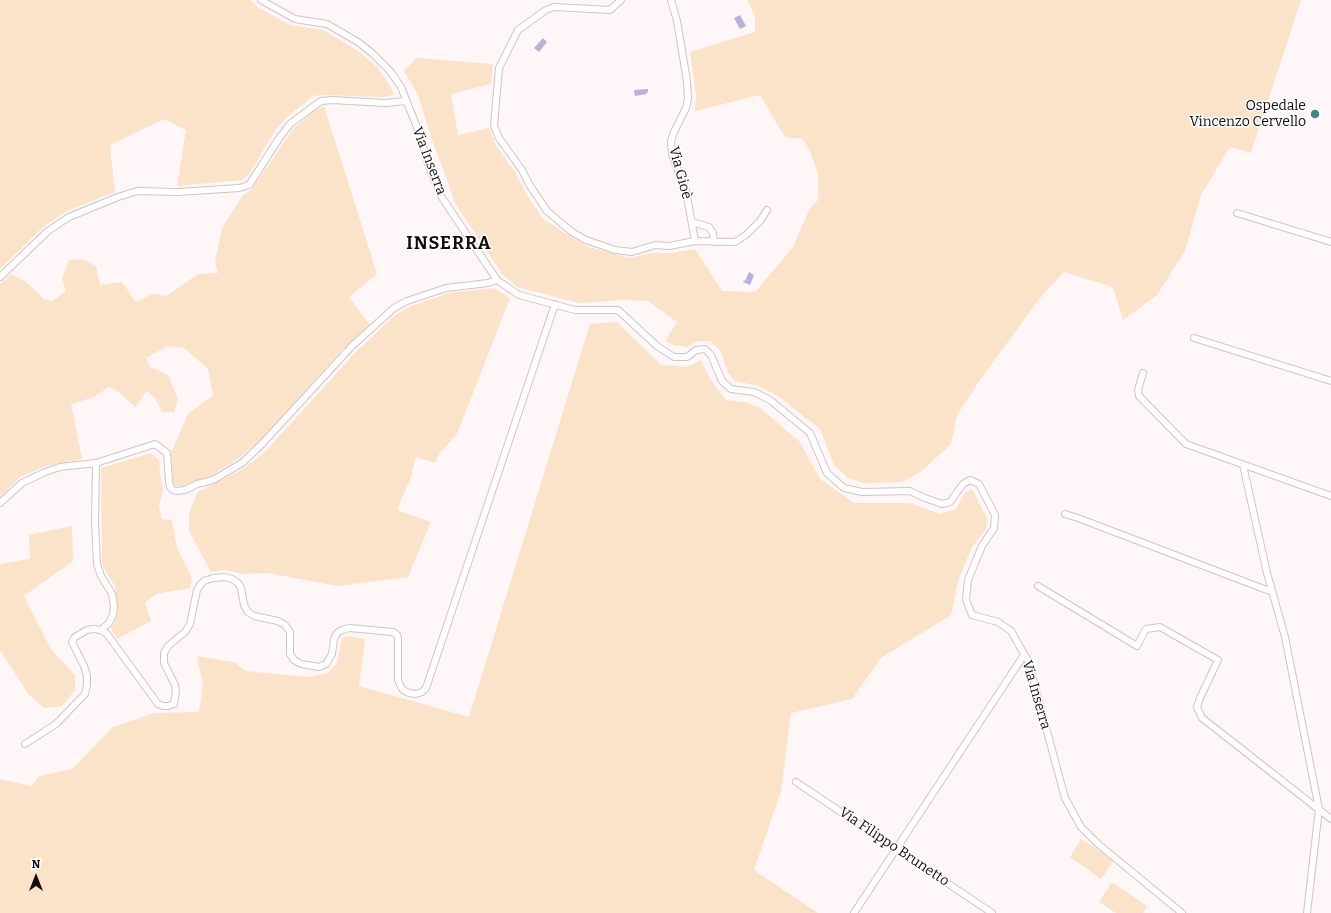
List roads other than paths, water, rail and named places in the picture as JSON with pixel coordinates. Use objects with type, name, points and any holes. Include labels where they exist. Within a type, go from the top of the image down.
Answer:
[{"type":"street","name":"Via Inserra","points":[[261,0],[295,18],[327,24],[358,42],[372,53],[390,71],[401,87],[441,196],[497,280],[519,296],[575,310],[618,310],[657,346],[674,357],[687,357],[696,350],[705,349],[711,355],[722,381],[731,389],[754,392],[770,400],[810,434],[827,473],[844,488],[862,492],[910,491],[942,504],[950,502],[963,484],[970,480],[980,484],[995,515],[994,528],[982,546],[968,580],[966,600],[972,615],[998,622],[1011,631],[1028,661],[1065,798],[1081,827],[1098,844],[1182,913]]},
{"type":"street","points":[[621,0],[610,10],[554,7],[546,10],[518,30],[499,68],[494,126],[499,138],[522,170],[529,184],[547,211],[572,232],[586,240],[615,250],[632,252],[655,245],[669,246],[695,240],[735,242],[746,235],[760,221],[767,210]]},
{"type":"street","name":"Via Gioè","points":[[671,0],[677,21],[686,75],[688,99],[686,108],[671,141],[672,154],[686,191],[695,240]]},
{"type":"street","points":[[0,277],[48,231],[69,218],[118,197],[137,191],[178,192],[239,188],[249,185],[290,124],[320,101],[332,100],[385,103],[406,101]]},
{"type":"street","points":[[1237,213],[1331,242]]},
{"type":"street","points":[[692,222],[708,227],[713,233],[714,242]]},
{"type":"street","points":[[0,503],[22,483],[45,472],[60,467],[96,463],[155,444],[167,453],[168,481],[173,490],[184,490],[197,484],[213,480],[242,463],[260,446],[352,346],[394,308],[407,301],[446,288],[488,283],[497,280]]},
{"type":"street","points":[[25,744],[56,724],[85,694],[87,676],[84,666],[72,642],[75,637],[87,630],[101,630],[107,634],[158,704],[168,706],[174,704],[176,691],[175,685],[164,663],[164,653],[168,646],[184,632],[190,624],[197,590],[200,585],[204,581],[213,578],[225,577],[238,583],[241,588],[244,605],[248,612],[254,616],[278,621],[288,628],[290,632],[290,654],[294,660],[301,664],[319,667],[326,664],[332,654],[334,640],[337,633],[342,630],[349,628],[393,632],[398,638],[398,680],[400,685],[403,690],[409,693],[416,694],[422,692],[426,688],[555,304]]},
{"type":"street","points":[[1194,338],[1331,381]]},
{"type":"street","points":[[1143,372],[1138,390],[1139,396],[1186,444],[1331,496]]},
{"type":"street","points":[[96,463],[95,522],[97,564],[101,576],[112,594],[114,606],[113,615],[101,630]]},
{"type":"street","points":[[1243,465],[1272,592],[1285,637],[1319,809],[1307,913]]},
{"type":"street","points":[[1065,514],[1272,592]]},
{"type":"street","points":[[1038,586],[1137,646],[1146,629],[1160,626],[1218,660],[1200,698],[1198,706],[1202,718],[1331,819]]},
{"type":"street","points":[[854,913],[1024,655]]},
{"type":"street","name":"Via Filippo Brunetto","points":[[796,782],[992,913]]},
{"type":"place","name":"Ospedale Vincenzo Cervello","points":[[1315,114]]},
{"type":"district","name":"INSERRA","points":[[449,244]]}]
